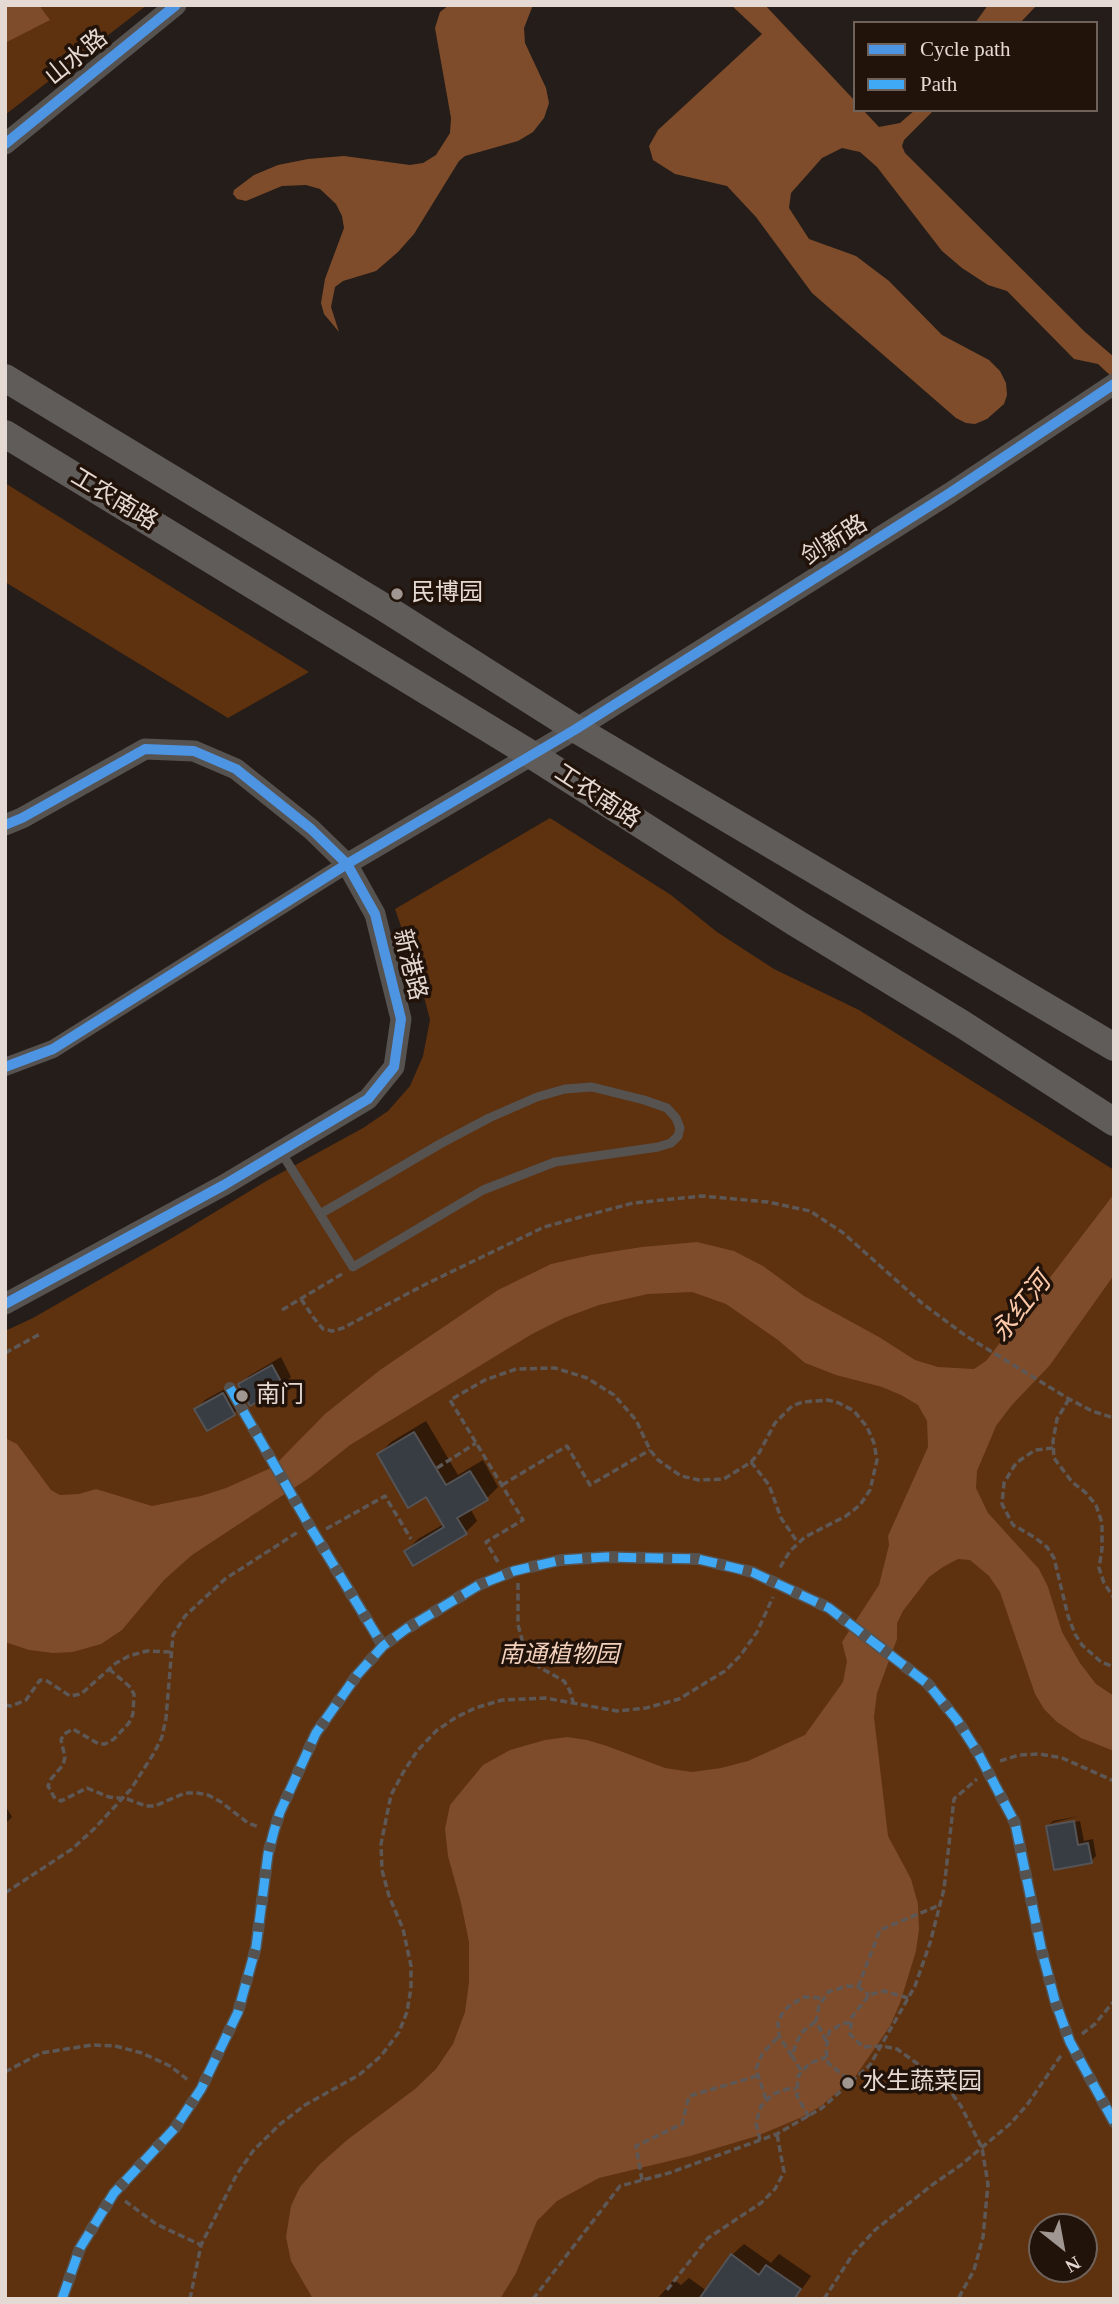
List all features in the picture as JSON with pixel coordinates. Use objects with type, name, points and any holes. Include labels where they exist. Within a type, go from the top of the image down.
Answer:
[{"type":"main road","name":"工农南路","points":[[5,378],[385,608],[576,729],[1114,1047]]},
{"type":"main road","name":"工农南路","points":[[5,434],[532,755],[1114,1122]]},
{"type":"street","name":"山水路","points":[[5,144],[176,5]]},
{"type":"street","name":"剑新路","points":[[347,864],[576,729],[950,493],[1114,384]]},
{"type":"street","name":"新港路","points":[[5,825],[145,749],[194,751],[236,769],[311,830],[347,864],[375,914],[401,1019],[394,1068],[368,1099],[281,1152],[5,1304]]},
{"type":"street","points":[[5,1068],[53,1049],[347,864]]},
{"type":"street","points":[[230,1388],[383,1646]]},
{"type":"street","points":[[62,2299],[80,2248],[114,2193],[175,2128],[201,2089],[238,2012],[256,1947],[268,1854],[274,1831],[316,1733],[357,1675],[383,1646],[452,1600],[510,1573],[561,1560],[606,1556],[698,1559],[752,1572],[815,1599],[840,1615],[928,1684],[957,1720],[988,1769],[1015,1823],[1055,2001],[1070,2042],[1114,2122]]},
{"type":"lane","points":[[281,1152],[353,1267],[483,1190],[526,1172],[580,1157],[671,1143],[678,1136],[680,1128],[667,1108],[618,1092],[592,1087],[565,1089],[518,1104],[489,1118],[320,1214]]},
{"type":"path","points":[[301,1299],[323,1329],[332,1331],[343,1328],[544,1227],[633,1203],[702,1196],[768,1202],[810,1211],[842,1231],[923,1304],[984,1347],[1069,1399],[1092,1411],[1114,1418]]},
{"type":"path","points":[[282,1310],[353,1267]]},
{"type":"path","points":[[5,1353],[40,1334]]},
{"type":"path","points":[[190,2299],[201,2245],[237,2174],[253,2151],[279,2125],[305,2105],[359,2075],[381,2056],[399,2032],[409,2000],[411,1966],[403,1929],[388,1896],[382,1870],[381,1844],[391,1795],[418,1750],[436,1731],[455,1718],[475,1708],[502,1700],[545,1698],[574,1705],[617,1711],[646,1708],[679,1699],[725,1671],[757,1632],[771,1604],[783,1560],[798,1543],[860,1505],[870,1490],[877,1460],[874,1443],[867,1427],[854,1411],[828,1400],[803,1402],[783,1413],[751,1462],[724,1479],[699,1480],[681,1476],[669,1469],[650,1450],[636,1420],[614,1395],[587,1378],[555,1368],[516,1369],[485,1380],[450,1400],[523,1520],[486,1542],[510,1573],[519,1590],[518,1625],[523,1643],[539,1667],[564,1681],[574,1705]]},
{"type":"path","points":[[1069,1399],[1057,1419],[1054,1458],[1096,1505],[1102,1523],[1099,1568],[1104,1583],[1114,1598]]},
{"type":"path","points":[[437,1468],[476,1443]]},
{"type":"path","points":[[502,1485],[567,1446],[590,1485],[650,1450]]},
{"type":"path","points":[[1053,1448],[1035,1450],[1016,1463],[1004,1483],[1002,1504],[1013,1525],[1040,1542],[1054,1558],[1068,1616],[1082,1645],[1101,1662],[1114,1667]]},
{"type":"path","points":[[751,1462],[769,1485],[781,1518],[798,1543]]},
{"type":"path","points":[[5,1893],[72,1849],[123,1798],[154,1753],[162,1737],[170,1687],[173,1635],[185,1616],[203,1598],[248,1562],[385,1496],[411,1539]]},
{"type":"path","points":[[5,1705],[11,1706],[26,1700],[40,1680],[47,1681],[70,1696],[81,1693],[129,1656],[147,1651],[171,1651]]},
{"type":"path","points":[[109,1669],[130,1686],[134,1694],[133,1714],[129,1723],[114,1739],[105,1744],[99,1744],[78,1730],[70,1730],[61,1740],[65,1757],[63,1765],[48,1786],[54,1797],[61,1801],[87,1788],[109,1797],[155,1806],[184,1793],[208,1795],[248,1823],[274,1831]]},
{"type":"path","points":[[533,2299],[620,2186],[669,2173],[777,2134],[809,2117],[853,2083],[870,2065],[915,1986],[930,1943],[944,1889],[954,1799],[1001,1760],[1018,1755],[1040,1754],[1062,1758],[1114,1781]]},
{"type":"path","points":[[859,1987],[880,1930],[940,1905]]},
{"type":"path","points":[[792,2056],[801,2033],[816,2021],[823,1998],[828,1992],[837,1987],[859,1987],[869,1995]]},
{"type":"path","points":[[908,1998],[884,1991],[869,1995],[857,2008],[850,2023],[850,2034],[863,2047],[882,2046],[897,2049],[946,2086],[961,2106],[982,2148],[988,2184],[982,2237],[974,2270],[958,2299]]},
{"type":"path","points":[[801,2070],[779,2036],[778,2022],[788,2007],[804,1997],[823,1998]]},
{"type":"path","points":[[824,2299],[853,2254],[875,2230],[982,2148],[1027,2105],[1070,2042],[1095,2024],[1114,2001]]},
{"type":"path","points":[[816,2021],[826,2040]]},
{"type":"path","points":[[850,2023],[836,2026],[829,2032],[826,2040],[828,2063],[853,2083]]},
{"type":"path","points":[[766,2099],[755,2068],[762,2054],[779,2036]]},
{"type":"path","points":[[5,2072],[41,2053],[92,2045],[115,2046],[142,2053],[170,2066],[201,2089]]},
{"type":"path","points":[[809,2117],[797,2096],[801,2070],[817,2059],[827,2057]]},
{"type":"path","points":[[642,2180],[636,2146],[682,2124],[690,2096],[757,2076]]},
{"type":"path","points":[[760,2140],[756,2123],[766,2099],[787,2089],[796,2089]]},
{"type":"path","points":[[667,2290],[708,2238],[761,2203],[775,2189],[784,2172],[777,2134]]},
{"type":"path","points":[[114,2193],[156,2224],[201,2245]]},
{"type":"green space","points":[[5,5],[147,5],[5,115]]},
{"type":"green space","points":[[5,483],[309,672],[228,718],[5,582]]},
{"type":"green space","name":"南通植物园","points":[[550,818],[671,895],[717,932],[774,969],[859,1010],[1114,1170],[1114,2299],[5,2299],[5,1331],[33,1318],[388,1111],[410,1086],[423,1056],[430,1020],[420,981],[395,909]]},
{"type":"shaded area","points":[[5,5],[39,5],[50,20],[5,43]]},
{"type":"shaded area","points":[[449,5],[533,5],[524,28],[525,43],[546,88],[549,103],[544,118],[533,132],[518,141],[465,156],[459,161],[414,234],[398,252],[376,271],[343,281],[335,287],[331,307],[339,332],[324,314],[321,303],[325,279],[344,228],[336,204],[320,189],[306,185],[282,186],[246,201],[237,199],[233,194],[234,190],[254,175],[278,165],[308,159],[344,156],[410,165],[423,163],[436,155],[450,133],[451,118],[435,28],[440,12]]},
{"type":"shaded area","points":[[731,5],[765,5],[853,99],[853,112],[865,112],[879,127],[900,123],[913,112],[932,112],[904,140],[902,146],[905,153],[1085,332],[1114,357],[1114,379],[1098,364],[1074,359],[1007,291],[988,285],[962,268],[942,251],[877,167],[860,152],[842,148],[822,158],[791,193],[789,208],[809,239],[856,256],[889,281],[942,335],[989,360],[1000,371],[1006,383],[1007,395],[1004,404],[987,419],[975,424],[966,423],[956,418],[812,293],[756,217],[727,186],[675,174],[653,160],[649,146],[658,130],[762,34]]},
{"type":"shaded area","points":[[988,5],[1037,5],[1022,21],[976,21]]},
{"type":"shaded area","points":[[1114,1194],[1114,1275],[1050,1365],[996,1426],[977,1471],[976,1488],[988,1513],[1039,1569],[1048,1587],[1062,1632],[1080,1663],[1096,1684],[1114,1696],[1114,1751],[1081,1738],[1057,1722],[1044,1709],[1035,1694],[1000,1592],[989,1576],[970,1560],[958,1559],[943,1567],[929,1577],[903,1611],[897,1623],[897,1639],[877,1693],[874,1717],[888,1836],[911,1879],[918,1904],[919,1929],[916,1951],[900,2003],[890,2026],[855,2077],[821,2106],[757,2136],[690,2156],[599,2178],[557,2201],[537,2221],[516,2273],[500,2299],[313,2299],[291,2261],[286,2237],[291,2206],[300,2187],[319,2165],[347,2140],[415,2089],[436,2069],[453,2044],[465,2012],[469,1982],[469,1942],[448,1856],[445,1829],[450,1805],[483,1765],[510,1750],[545,1740],[567,1737],[587,1740],[665,1768],[692,1772],[748,1761],[805,1735],[843,1682],[847,1661],[842,1642],[879,1585],[889,1545],[888,1536],[928,1447],[927,1421],[918,1405],[901,1395],[805,1363],[778,1340],[726,1304],[692,1292],[648,1294],[599,1305],[532,1334],[350,1445],[309,1478],[192,1555],[164,1580],[122,1630],[101,1644],[73,1652],[53,1653],[29,1650],[5,1642],[5,1438],[17,1444],[51,1490],[60,1495],[79,1494],[96,1489],[152,1506],[201,1496],[273,1467],[325,1414],[380,1370],[498,1290],[551,1264],[642,1247],[697,1242],[734,1251],[763,1266],[804,1296],[915,1360],[938,1367],[974,1369],[986,1361]]},
{"type":"building","points":[[272,1365],[284,1387],[250,1406],[238,1384]]},
{"type":"building","points":[[223,1393],[235,1415],[207,1431],[194,1409]]},
{"type":"building","points":[[414,1432],[446,1485],[470,1471],[488,1500],[457,1518],[467,1534],[413,1566],[404,1551],[444,1527],[426,1497],[408,1508],[377,1454]]},
{"type":"building","points":[[1074,1821],[1078,1845],[1088,1843],[1092,1863],[1054,1870],[1046,1826]]},
{"type":"building","points":[[731,2254],[759,2275],[766,2265],[801,2289],[794,2299],[699,2299]]},
{"type":"marked path","points":[[230,1388],[383,1646]]},
{"type":"marked path","points":[[62,2299],[80,2248],[114,2193],[175,2128],[201,2089],[238,2012],[256,1947],[268,1854],[274,1831],[316,1733],[357,1675],[383,1646],[406,1629],[479,1585],[514,1571],[561,1560],[606,1557],[698,1559],[752,1572],[829,1608],[928,1684],[957,1720],[978,1753],[1015,1823],[1055,2001],[1070,2042],[1114,2122]]},
{"type":"cycle path","points":[[5,144],[176,5]]},
{"type":"cycle path","points":[[5,1067],[53,1049],[347,864],[576,729],[950,493],[1114,384]]},
{"type":"cycle path","points":[[5,825],[145,749],[194,751],[236,769],[311,829],[347,864],[375,914],[401,1019],[394,1067],[368,1099],[224,1185],[5,1304]]},
{"type":"place","name":"民博园","points":[[397,594]]},
{"type":"place","name":"南门","points":[[242,1396]]},
{"type":"place","name":"水生蔬菜园","points":[[848,2083]]},
{"type":"water label","name":"永红河","points":[[1022,1308]]}]
